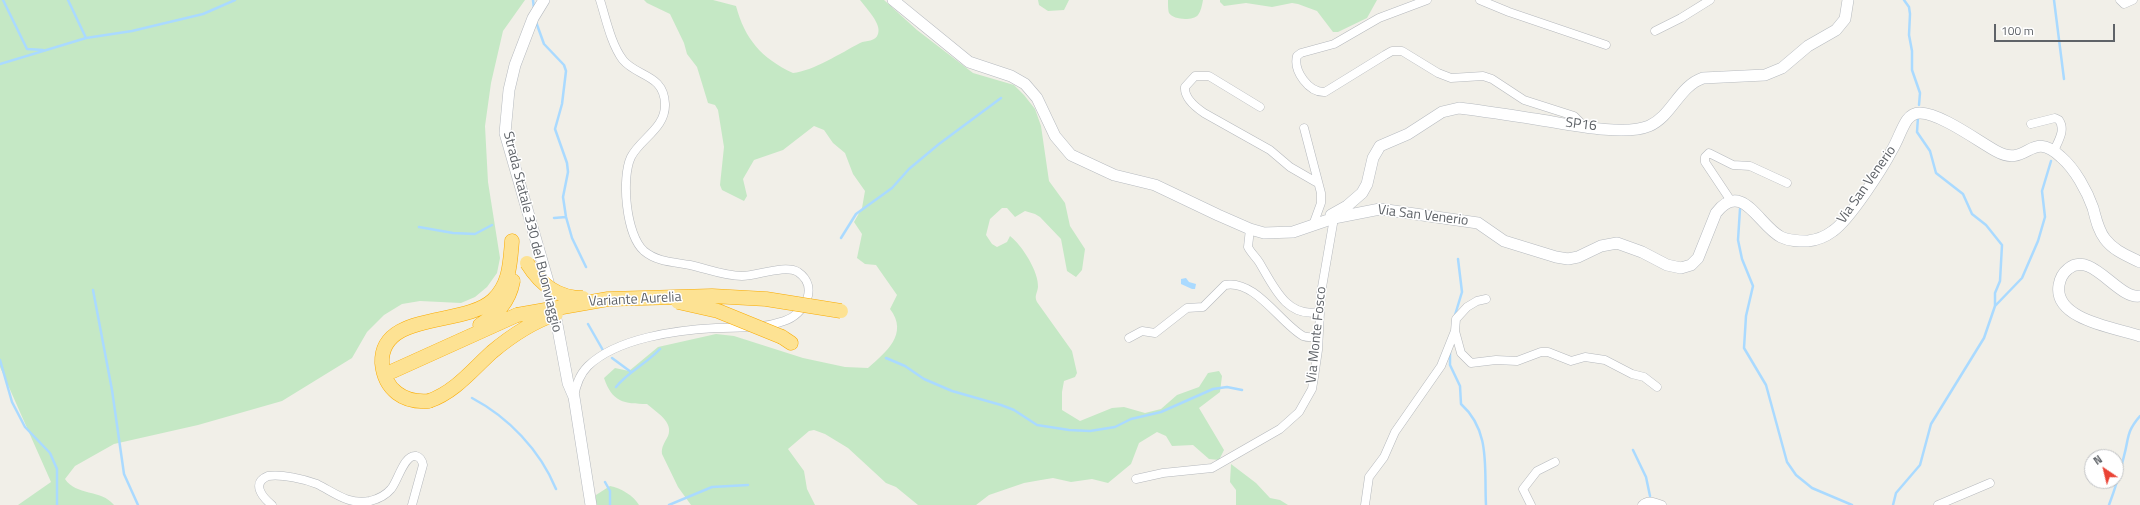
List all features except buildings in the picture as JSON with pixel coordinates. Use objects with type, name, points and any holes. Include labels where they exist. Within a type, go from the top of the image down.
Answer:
[{"type":"highway","points":[[512,241],[544,284],[563,296],[576,298],[608,298]]},
{"type":"highway","points":[[454,344],[494,316],[506,302],[512,288],[515,271],[512,241]]},
{"type":"highway","points":[[512,241],[508,278],[492,301],[472,313],[404,329],[394,336],[386,346],[382,363],[384,374],[390,385],[404,397],[416,401],[429,400],[453,388],[492,352],[526,328],[555,314],[608,298]]},
{"type":"highway","name":"Variante Aurelia","points":[[393,371],[517,315],[608,298],[712,296],[766,298],[841,310]]},
{"type":"highway","points":[[646,298],[686,304],[718,312],[786,340]]},
{"type":"street","name":"Strada Statale 330 del Buonviaggio","points":[[544,0],[533,18],[516,65],[509,90],[505,133],[551,292],[568,383],[574,397],[591,505]]},
{"type":"street","name":"Strada Statale 330 del Buonviaggio","points":[[574,397],[580,376],[588,366],[604,354],[634,341],[697,330],[751,328],[785,321],[804,308],[808,297],[806,282],[798,272],[787,269],[755,275],[723,275],[691,266],[661,260],[645,252],[640,246],[632,233],[629,222],[627,188],[628,166],[631,156],[640,144],[659,125],[664,114],[665,104],[660,87],[654,80],[631,66],[619,54],[600,0]]},
{"type":"street","name":"Via San Venerio","points":[[893,0],[969,62],[1011,76],[1026,84],[1037,98],[1055,136],[1071,155],[1114,174],[1155,185],[1250,229],[1264,233],[1294,232],[1334,218],[1380,208],[1437,218],[1464,220],[1478,223],[1504,241],[1542,254],[1568,259],[1578,257],[1601,246],[1617,244],[1642,252],[1667,265],[1681,268],[1691,265],[1698,258],[1716,213],[1731,202],[1741,201],[1771,229],[1787,239],[1808,240],[1824,236],[1837,228],[1846,218],[1884,165],[1904,124],[1910,117],[1917,113],[1928,115],[1955,127],[2007,156],[2018,156],[2036,146],[2042,146],[2054,151]]},
{"type":"street","points":[[1427,0],[1379,18],[1334,44],[1301,53],[1297,56],[1295,61],[1298,72],[1311,88],[1316,91],[1325,92],[1392,51],[1402,51],[1444,76],[1451,78],[1483,76],[1492,78],[1524,100],[1574,116],[1584,126]]},
{"type":"street","points":[[1480,0],[1510,12],[1606,45]]},
{"type":"street","points":[[1655,31],[1681,18],[1710,0]]},
{"type":"street","name":"SP16","points":[[1314,225],[1346,206],[1362,193],[1367,184],[1373,158],[1380,146],[1408,134],[1442,112],[1459,108],[1584,126],[1621,129],[1644,128],[1659,120],[1678,97],[1696,80],[1703,78],[1765,75],[1782,68],[1808,46],[1836,30],[1844,19],[1848,0]]},
{"type":"street","points":[[2120,0],[2124,4],[2128,4],[2133,0]]},
{"type":"street","points":[[1260,106],[1209,76],[1195,76],[1185,87],[1184,91],[1194,106],[1204,114],[1270,150],[1290,167],[1316,182]]},
{"type":"street","points":[[2031,124],[2055,118],[2059,120],[2062,133],[2054,151],[2066,162],[2085,191],[2104,238],[2116,249],[2140,262]]},
{"type":"street","points":[[1304,128],[1315,166],[1316,182],[1321,193],[1321,203],[1314,225]]},
{"type":"street","points":[[1731,202],[1705,162],[1705,157],[1709,153],[1733,165],[1750,166],[1787,183]]},
{"type":"street","name":"Via Monte Fosco","points":[[1136,479],[1163,473],[1212,468],[1280,429],[1299,412],[1312,389],[1318,337],[1318,312],[1334,218]]},
{"type":"street","points":[[1250,229],[1248,247],[1260,262],[1274,289],[1291,306],[1301,312],[1309,314],[1318,312]]},
{"type":"street","points":[[2140,296],[2131,296],[2096,270],[2081,265],[2070,268],[2062,276],[2059,284],[2059,293],[2062,300],[2074,314],[2083,319],[2140,336]]},
{"type":"street","points":[[1129,338],[1142,331],[1155,333],[1162,330],[1187,308],[1203,307],[1225,285],[1229,284],[1249,291],[1304,336],[1318,337]]},
{"type":"street","points":[[1486,299],[1477,301],[1460,313],[1456,320],[1456,331],[1461,353],[1471,363],[1496,360],[1517,361],[1541,352],[1548,352],[1571,361],[1585,357],[1605,360],[1632,374],[1644,377],[1657,387]]},
{"type":"street","points":[[1365,505],[1369,477],[1384,457],[1395,432],[1440,366],[1456,331]]},
{"type":"street","points":[[272,505],[261,496],[259,488],[262,480],[268,476],[303,480],[317,484],[344,501],[357,503],[370,502],[382,496],[392,488],[406,460],[414,456],[421,459],[423,465],[412,505]]},
{"type":"street","points":[[1531,505],[1523,489],[1537,471],[1555,462]]},
{"type":"street","points":[[1938,505],[1990,483]]},
{"type":"street","points":[[1642,505],[1652,501],[1662,505]]},
{"type":"green space","points":[[0,0],[525,0],[503,31],[491,83],[485,126],[488,182],[500,258],[497,273],[487,287],[475,297],[461,303],[420,301],[402,304],[384,315],[367,332],[352,358],[282,401],[198,425],[114,444],[75,466],[65,479],[75,488],[96,494],[109,500],[114,505],[18,505],[51,482],[0,367]]},
{"type":"green space","points":[[644,0],[713,0],[736,6],[744,28],[756,46],[772,61],[793,73],[809,69],[862,42],[877,37],[879,30],[876,21],[860,0],[884,0],[917,30],[973,73],[1014,85],[1035,109],[1041,126],[1049,181],[1065,203],[1070,226],[1085,249],[1082,270],[1076,277],[1067,271],[1061,239],[1040,217],[1035,214],[1025,211],[1015,217],[1007,208],[1002,208],[990,219],[986,235],[992,244],[997,247],[1007,242],[1010,236],[1020,246],[1029,259],[1036,274],[1038,287],[1036,300],[1072,351],[1077,373],[1075,377],[1064,381],[1062,392],[1062,410],[1080,421],[1112,408],[1124,407],[1145,413],[1161,409],[1177,395],[1199,387],[1208,373],[1219,371],[1222,376],[1220,392],[1199,408],[1224,450],[1219,460],[1209,459],[1193,445],[1172,446],[1166,436],[1157,432],[1139,443],[1131,464],[1108,483],[1092,479],[1071,482],[1053,478],[1024,483],[989,495],[976,505],[918,505],[896,487],[886,483],[848,448],[825,434],[814,430],[809,431],[788,449],[804,471],[807,489],[815,505],[691,505],[678,487],[662,454],[663,447],[668,436],[669,426],[659,414],[647,404],[625,402],[615,397],[607,386],[604,378],[615,368],[629,371],[658,347],[716,334],[734,336],[803,358],[845,367],[868,368],[882,356],[893,342],[897,327],[895,318],[890,309],[897,295],[876,265],[865,264],[857,258],[862,234],[854,222],[862,208],[865,191],[853,174],[845,153],[833,143],[824,130],[814,126],[783,150],[754,160],[743,179],[747,196],[744,201],[722,190],[720,185],[724,147],[718,110],[715,105],[708,103],[697,67],[687,54],[684,43],[670,14],[647,3]]},
{"type":"green space","points":[[1038,0],[1069,0],[1064,10],[1048,11],[1039,5]]},
{"type":"green space","points":[[1168,0],[1203,0],[1201,10],[1198,15],[1192,18],[1183,19],[1175,17],[1169,13]]},
{"type":"green space","points":[[1220,0],[1377,0],[1367,18],[1338,32],[1333,32],[1317,11],[1298,4],[1292,3],[1272,7],[1246,3],[1224,6]]},
{"type":"green space","points":[[1231,464],[1256,483],[1270,498],[1280,500],[1288,505],[1236,505],[1236,490],[1230,482]]},
{"type":"green space","points":[[610,486],[627,493],[639,505],[596,505],[596,495]]},
{"type":"water","points":[[1186,278],[1189,282],[1196,284],[1195,289],[1181,284],[1181,279]]},
{"type":"waterway","points":[[3,0],[27,49],[43,50]]},
{"type":"waterway","points":[[68,0],[86,38]]},
{"type":"waterway","points":[[0,64],[86,38],[132,31],[203,14],[235,0]]},
{"type":"waterway","points":[[533,0],[534,9]]},
{"type":"waterway","points":[[1904,0],[1909,7],[1909,35],[1912,51],[1912,70],[1920,93],[1919,105]]},
{"type":"waterway","points":[[2054,0],[2064,79]]},
{"type":"waterway","points":[[536,22],[544,44],[564,65],[566,71],[562,104],[555,129],[567,163],[568,172],[563,197],[566,217],[572,238],[586,267]]},
{"type":"waterway","points":[[841,238],[856,214],[892,188],[909,169],[939,144],[1001,98]]},
{"type":"waterway","points":[[1918,117],[1917,132],[1930,151],[1936,173],[1963,194],[1972,214],[1986,225],[2002,245],[2000,281],[1995,293],[1995,306]]},
{"type":"waterway","points":[[1893,505],[1896,493],[1920,465],[1931,424],[1984,338],[1995,306],[2022,278],[2038,241],[2045,217],[2042,191],[2051,161]]},
{"type":"waterway","points":[[1740,209],[1738,240],[1742,259],[1753,286],[1746,316],[1744,348],[1766,385],[1787,462],[1796,475],[1812,488],[1852,505]]},
{"type":"waterway","points":[[554,218],[566,217]]},
{"type":"waterway","points":[[419,227],[453,233],[475,234],[492,225]]},
{"type":"waterway","points":[[1455,315],[1462,292],[1458,259]]},
{"type":"waterway","points":[[93,290],[112,390],[124,474],[138,505]]},
{"type":"waterway","points":[[588,324],[604,352]]},
{"type":"waterway","points":[[616,387],[660,349]]},
{"type":"waterway","points":[[1450,352],[1450,365],[1460,386],[1461,404],[1471,415],[1482,438],[1485,464],[1486,505]]},
{"type":"waterway","points":[[612,358],[631,372]]},
{"type":"waterway","points":[[886,358],[905,366],[924,379],[952,391],[1014,410],[1037,425],[1069,430],[1090,431],[1115,427],[1131,419],[1161,412],[1213,389],[1227,387],[1242,390]]},
{"type":"waterway","points":[[0,360],[12,402],[25,427],[50,453],[57,469],[57,505]]},
{"type":"waterway","points":[[472,398],[498,415],[522,436],[541,461],[556,489]]},
{"type":"waterway","points":[[2109,505],[2119,475],[2130,431],[2140,416]]},
{"type":"waterway","points":[[1633,450],[1646,477],[1650,496]]},
{"type":"waterway","points":[[605,482],[610,491],[610,505]]},
{"type":"waterway","points":[[669,505],[712,487],[748,485]]}]
